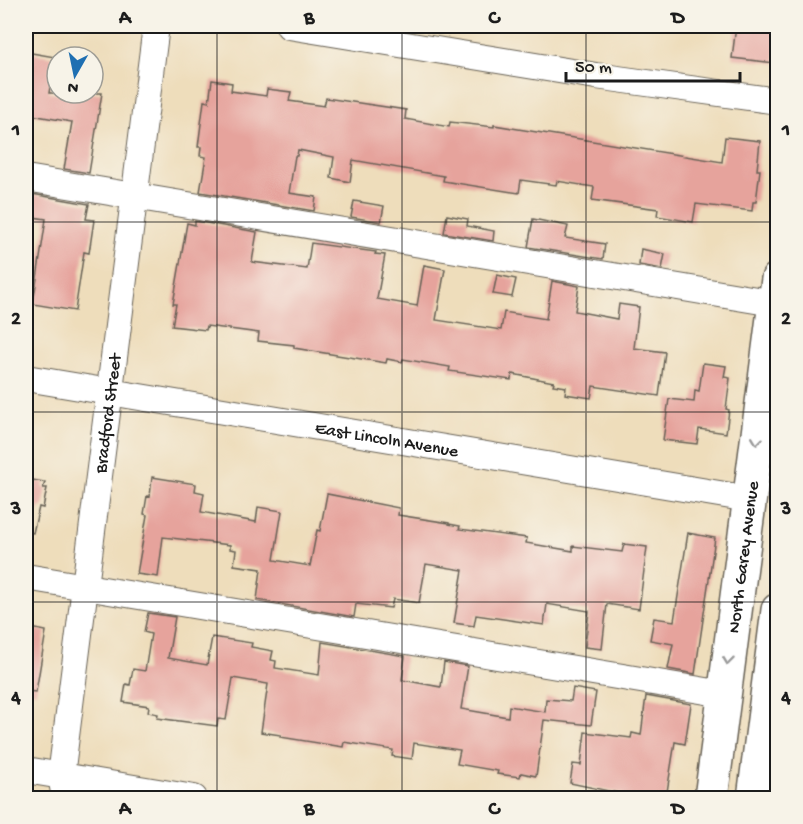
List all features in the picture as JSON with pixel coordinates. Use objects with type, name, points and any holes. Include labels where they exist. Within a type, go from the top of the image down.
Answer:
[{"type":"main road","name":"North Garey Avenue","points":[[711,798],[776,291]]},
{"type":"main road","points":[[754,798],[773,690],[777,610]]},
{"type":"street","name":"Bradford Street","points":[[63,788],[85,587],[156,26]]},
{"type":"street","points":[[289,26],[596,76],[777,100]]},
{"type":"street","points":[[26,178],[776,291]]},
{"type":"street","name":"East Lincoln Avenue","points":[[26,378],[749,499]]},
{"type":"street","points":[[26,577],[724,694]]},
{"type":"street","points":[[26,770],[63,788],[194,798]]},
{"type":"building","points":[[736,26],[777,26],[775,63],[732,58]]},
{"type":"building","points":[[26,52],[45,55],[45,105],[100,105],[89,173],[64,169],[72,122],[26,114]]},
{"type":"building","points":[[212,80],[232,83],[231,91],[266,96],[267,89],[291,92],[289,101],[324,106],[326,98],[406,110],[405,119],[449,127],[450,122],[494,127],[494,125],[722,162],[725,137],[760,141],[757,170],[760,170],[756,202],[753,202],[752,211],[696,204],[693,222],[657,216],[658,209],[592,200],[594,187],[557,181],[556,185],[521,180],[519,193],[443,181],[444,176],[353,160],[350,182],[331,178],[334,157],[298,150],[289,193],[316,197],[314,211],[200,192],[206,157],[200,156],[201,147],[198,147],[204,101],[209,102]]},
{"type":"building","points":[[26,193],[89,204],[86,219],[94,220],[89,253],[84,252],[75,311],[33,304],[46,219],[26,216]]},
{"type":"building","points":[[354,201],[384,206],[381,222],[351,217]]},
{"type":"building","points":[[447,215],[468,219],[467,226],[494,231],[493,241],[444,233]]},
{"type":"building","points":[[533,219],[568,226],[565,238],[605,244],[603,259],[528,247]]},
{"type":"building","points":[[195,221],[257,232],[252,262],[307,269],[311,243],[385,255],[377,299],[417,306],[424,265],[445,269],[436,320],[501,330],[504,312],[546,319],[552,281],[579,286],[575,311],[617,319],[619,304],[639,307],[634,348],[665,352],[659,396],[593,386],[591,398],[565,394],[566,387],[553,385],[554,382],[512,374],[511,380],[449,371],[450,367],[403,359],[402,362],[387,359],[386,363],[294,348],[294,345],[258,341],[259,333],[207,326],[206,330],[172,326],[176,304],[173,304],[187,223],[195,225]]},
{"type":"building","points":[[641,249],[665,254],[662,269],[639,265]]},
{"type":"building","points":[[497,275],[516,279],[512,297],[493,294]]},
{"type":"building","points":[[703,363],[726,366],[724,377],[730,378],[726,433],[699,429],[697,444],[663,440],[669,399],[694,402],[695,390],[699,391]]},
{"type":"building","points":[[152,477],[196,484],[195,491],[204,493],[201,512],[256,522],[258,507],[282,511],[274,560],[310,566],[327,494],[399,508],[398,515],[449,523],[460,526],[459,529],[527,538],[526,543],[573,551],[573,546],[622,552],[624,544],[647,547],[639,609],[607,604],[602,649],[585,647],[589,611],[547,604],[544,625],[476,615],[474,626],[454,623],[463,570],[426,564],[419,603],[393,599],[391,608],[356,604],[354,617],[257,600],[261,569],[234,565],[236,550],[230,549],[230,545],[163,537],[158,577],[137,574],[147,515],[144,514],[147,496],[150,497]]},
{"type":"building","points":[[26,479],[45,482],[43,488],[47,488],[43,508],[39,507],[33,533],[26,532]]},
{"type":"building","points":[[688,533],[715,538],[695,674],[668,669],[673,644],[650,640],[654,618],[674,621]]},
{"type":"building","points":[[148,613],[175,617],[168,658],[207,665],[212,637],[252,643],[251,647],[273,651],[271,660],[276,661],[275,668],[319,675],[322,642],[405,656],[402,680],[441,687],[444,662],[468,666],[461,709],[508,717],[509,706],[545,712],[546,699],[571,701],[573,688],[596,692],[591,725],[544,720],[536,776],[521,773],[520,777],[457,764],[460,750],[414,743],[412,759],[392,756],[393,750],[344,742],[343,747],[261,732],[268,684],[233,678],[226,720],[218,719],[217,726],[157,718],[158,714],[148,712],[149,706],[123,702],[126,684],[130,685],[133,669],[145,671],[151,634],[144,632]]},
{"type":"building","points":[[26,627],[46,631],[36,692],[26,691]]},
{"type":"building","points":[[646,696],[691,704],[685,744],[675,742],[666,798],[622,798],[623,794],[570,783],[573,764],[581,765],[585,732],[631,738],[632,733],[641,735]]}]
